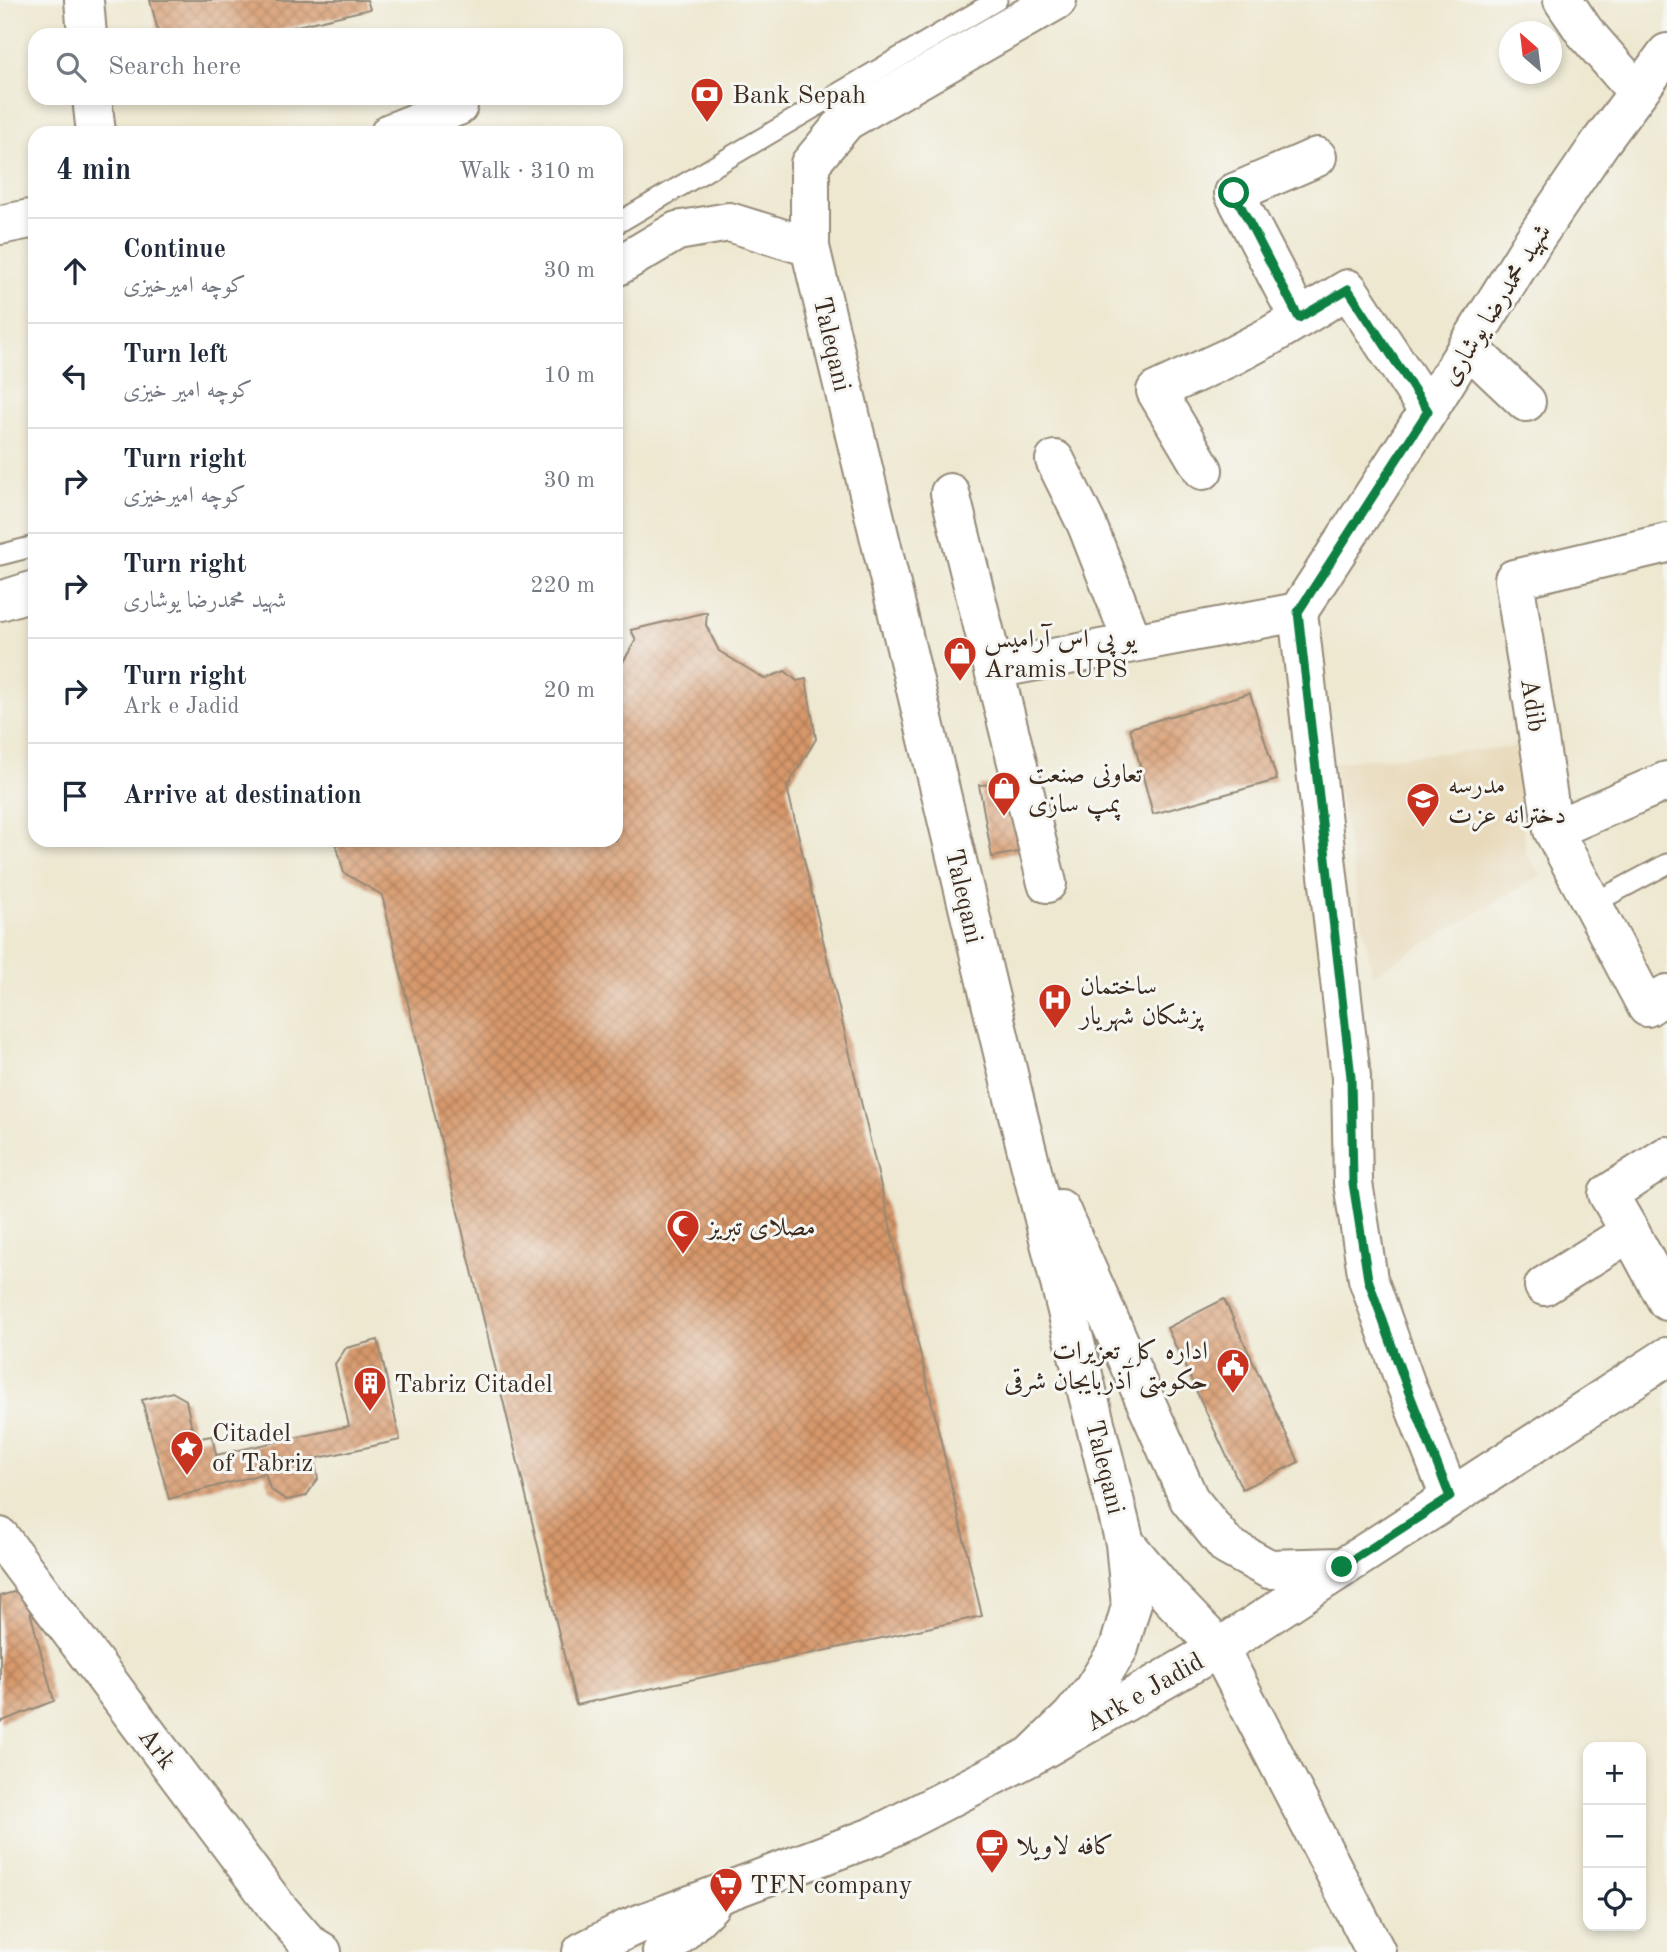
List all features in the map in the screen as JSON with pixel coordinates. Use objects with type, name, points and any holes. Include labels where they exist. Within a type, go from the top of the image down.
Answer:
[{"type":"street","points":[[84,0],[86,28]]},
{"type":"street","name":"Taleqani","points":[[1031,1756],[1072,1716],[1093,1690],[1119,1648],[1131,1606],[1125,1543],[1018,1115],[810,247],[810,164],[846,121],[1057,0]]},
{"type":"street","points":[[1563,0],[1584,31],[1637,92]]},
{"type":"street","name":"شهید محمدرضا یوشاری","points":[[1298,612],[1542,229],[1667,53]]},
{"type":"street","points":[[93,105],[95,126]]},
{"type":"street","points":[[408,126],[458,106]]},
{"type":"street","points":[[1299,318],[1234,193],[1317,157]]},
{"type":"street","points":[[0,225],[28,219]]},
{"type":"street","points":[[623,263],[677,231],[729,222],[810,247]]},
{"type":"street","points":[[1203,470],[1156,391],[1234,355],[1348,289],[1428,411]]},
{"type":"street","points":[[1468,347],[1526,402]]},
{"type":"street","points":[[1055,460],[1087,525],[1133,643]]},
{"type":"street","points":[[950,494],[1047,883]]},
{"type":"street","name":"Adib","points":[[1657,1000],[1592,904],[1553,830],[1514,579],[1667,543]]},
{"type":"street","points":[[0,601],[28,592]]},
{"type":"street","points":[[994,669],[1298,612],[1351,1077],[1353,1183],[1368,1279],[1450,1497]]},
{"type":"street","points":[[1553,830],[1667,781]]},
{"type":"street","points":[[1018,1115],[1189,1499],[1227,1546],[1269,1569],[1342,1567]]},
{"type":"street","points":[[1667,1156],[1608,1194],[1667,1301]]},
{"type":"street","points":[[1544,1286],[1630,1232]]},
{"type":"street","name":"Ark e Jadid","points":[[582,1952],[629,1928],[874,1836],[1031,1756],[1219,1648],[1667,1357]]},
{"type":"street","name":"Ark","points":[[0,1537],[276,1906],[304,1949]]},
{"type":"street","points":[[1125,1543],[1219,1648],[1376,1952]]},
{"type":"street","points":[[662,1952],[721,1894]]},
{"type":"lane","points":[[623,220],[997,0]]},
{"type":"lane","points":[[0,555],[28,548]]},
{"type":"lane","points":[[1592,904],[1667,864]]},
{"type":"shaded area","points":[[1516,747],[1526,853],[1541,875],[1372,975],[1333,762]]},
{"type":"building","points":[[150,0],[367,0],[370,9],[288,28],[157,28]]},
{"type":"building","name":"مصلای تبریز","points":[[707,612],[706,625],[719,651],[765,679],[785,671],[797,681],[806,679],[816,739],[787,787],[982,1616],[576,1705],[382,895],[344,873],[337,847],[623,847],[623,662],[636,640],[631,630]]},
{"type":"building","points":[[1250,693],[1277,780],[1153,814],[1130,728]]},
{"type":"building","name":"تعاونی صنعت پمپ سازی","points":[[1017,783],[1029,850],[992,857],[979,785]]},
{"type":"building","name":"اداره کل تعزیرات حکومتی آذربایجان شرقی","points":[[1224,1299],[1299,1462],[1242,1489],[1167,1328]]},
{"type":"building","name":"Tabriz Citadel","points":[[378,1340],[400,1440],[314,1459],[318,1479],[306,1496],[286,1500],[270,1489],[265,1473],[169,1499],[142,1400],[172,1392],[186,1400],[194,1439],[212,1436],[216,1455],[349,1426],[335,1364],[346,1348]]},
{"type":"building","points":[[24,1589],[54,1701],[0,1722],[0,1596]]},
{"type":"place","name":"Bank Sepah","points":[[707,124]]},
{"type":"place","name":"یو پی اس آرامیس Aramis UPS","points":[[960,683]]},
{"type":"place","name":"تعاونی صنعت پمپ سازی","points":[[1004,818]]},
{"type":"place","name":"مدرسه دخترانه عزت","points":[[1423,829]]},
{"type":"place","name":"ساختمان پزشکان شهریار","points":[[1055,1030]]},
{"type":"place","name":"مصلای تبریز","points":[[683,1256]]},
{"type":"place","name":"اداره کل تعزیرات حکومتی آذربایجان شرقی","points":[[1233,1395]]},
{"type":"place","name":"Tabriz Citadel","points":[[370,1413]]},
{"type":"place","name":"Citadel of Tabriz","points":[[187,1477]]},
{"type":"place","name":"کافه لاویلا","points":[[992,1875]]},
{"type":"place","name":"TFN company","points":[[726,1914]]},
{"type":"route","points":[[1234,193],[1299,318],[1348,289],[1428,411],[1298,612],[1351,1077],[1353,1183],[1368,1279],[1450,1497],[1342,1567]]}]
